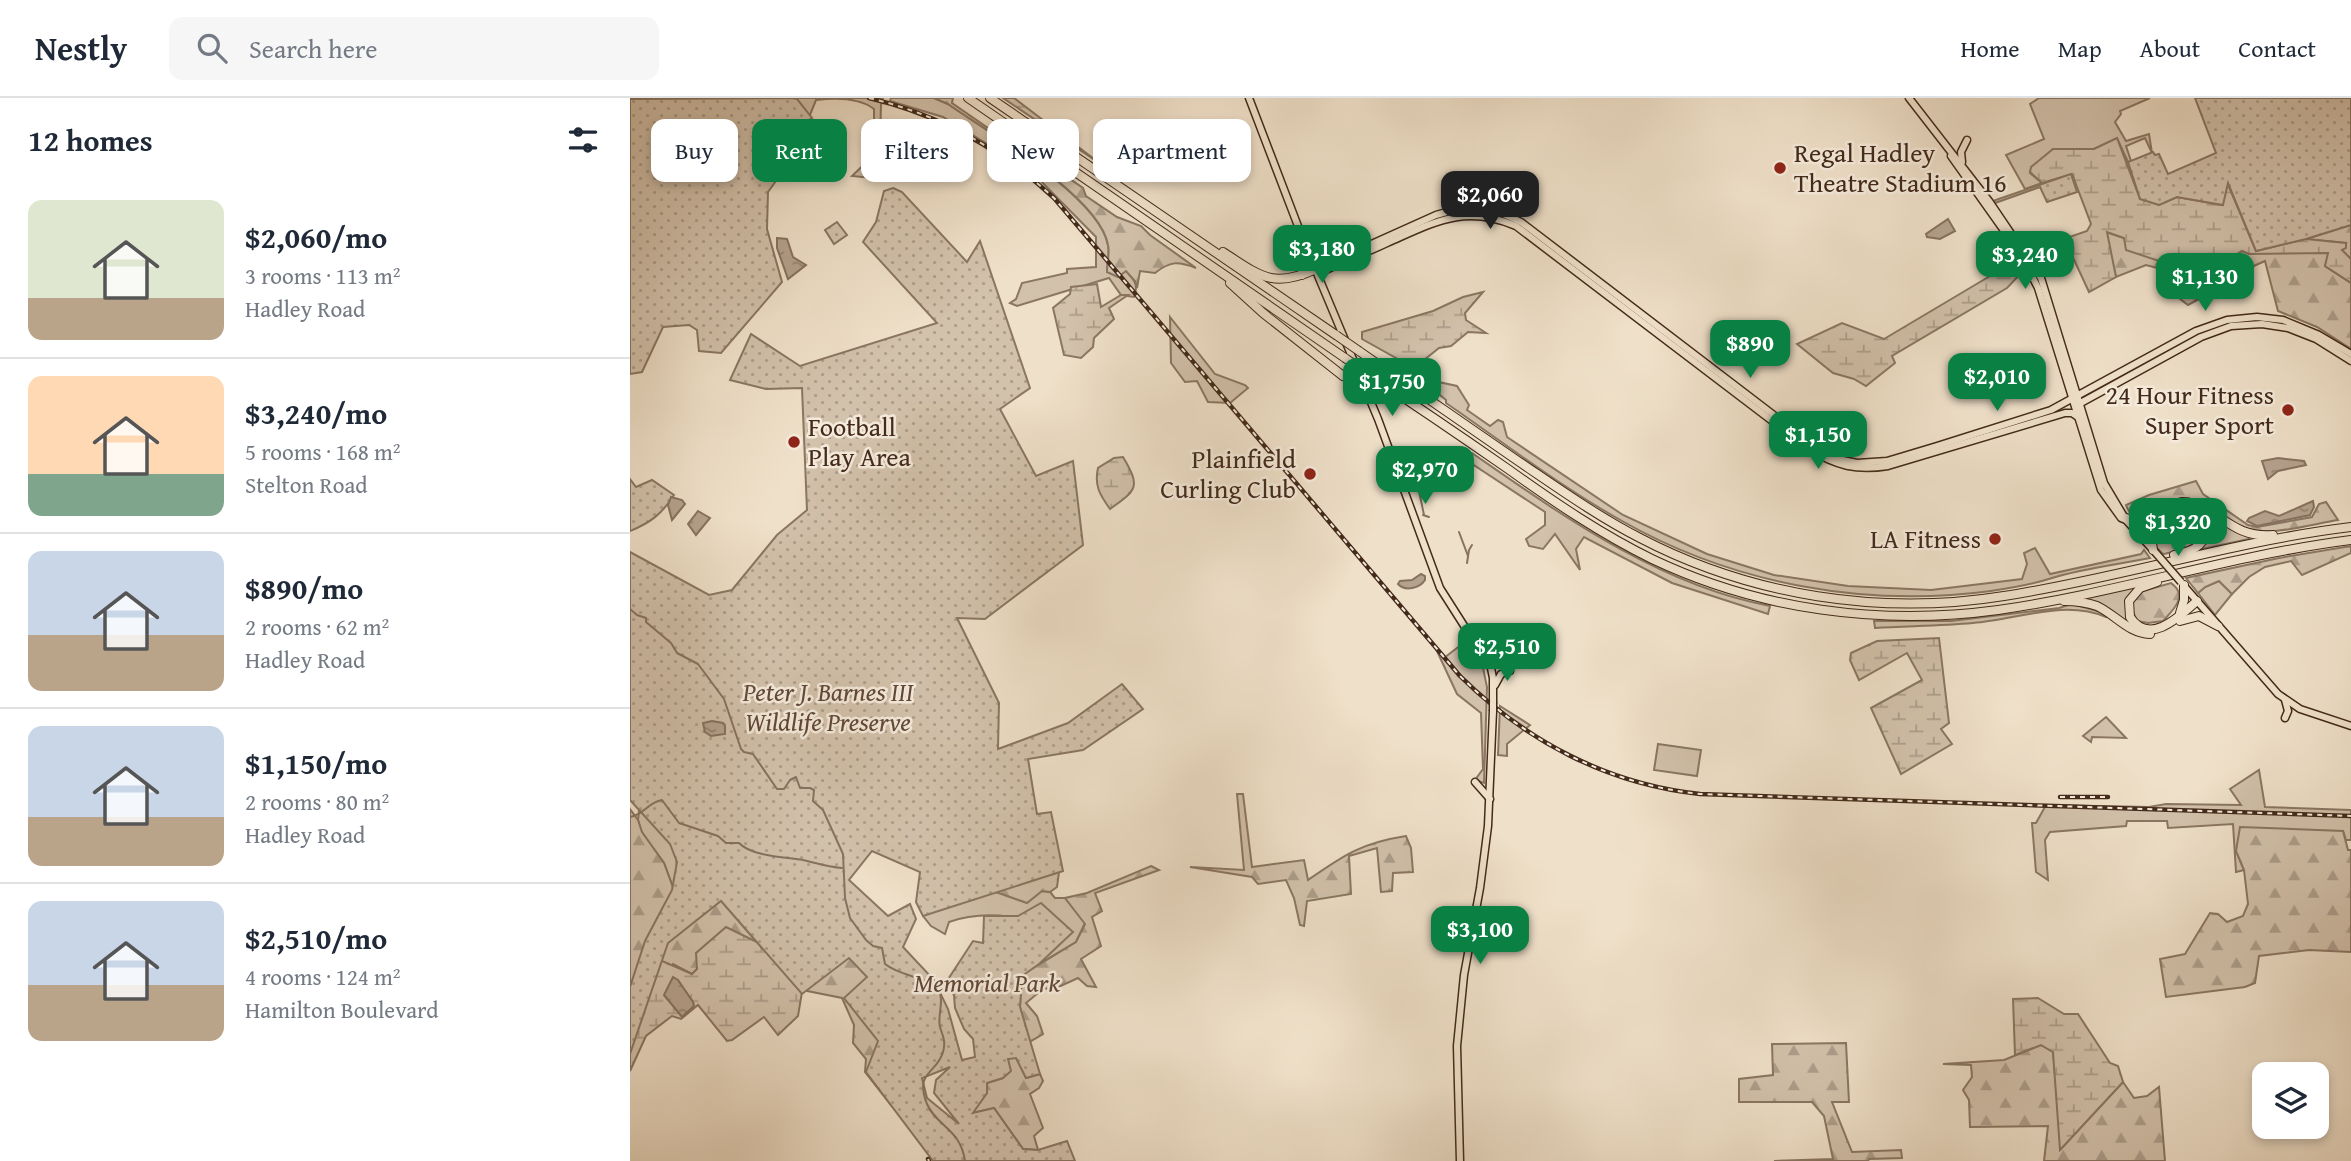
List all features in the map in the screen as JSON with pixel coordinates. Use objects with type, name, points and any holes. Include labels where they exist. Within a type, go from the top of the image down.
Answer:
[{"type":"highway","points":[[968,98],[1345,358],[1365,376],[1593,527],[1657,561],[1728,589],[1798,606],[1876,615],[1967,614],[2050,600],[2289,549],[2351,540]]},
{"type":"highway","points":[[990,98],[1597,514],[1678,556],[1758,584],[1836,599],[1881,603],[1934,603],[2005,596],[2292,535],[2351,527]]},
{"type":"highway","points":[[1164,217],[1172,218],[1262,275],[1282,280],[1316,269]]},
{"type":"highway","points":[[1301,276],[1306,270],[1310,255]]},
{"type":"highway","points":[[1210,264],[1217,274],[1263,313],[1343,376],[1352,379],[1365,376]]},
{"type":"highway","points":[[2138,534],[2173,505],[2194,503],[2238,530],[2258,536],[2292,535]]},
{"type":"highway","points":[[2126,519],[2137,522],[2155,519],[2172,509],[2184,507],[2200,514],[2206,534],[2191,550],[2138,565],[2133,569]]},
{"type":"highway","points":[[2154,551],[2151,533],[2155,519]]},
{"type":"highway","points":[[2196,569],[2192,573],[2140,588],[2129,601],[2130,617],[2138,626],[2146,629],[2163,627],[2179,619],[2195,616],[2218,626]]},
{"type":"highway","points":[[2179,619],[2183,604],[2182,583]]},
{"type":"highway","points":[[2050,600],[2091,604],[2106,611],[2128,628],[2147,634],[2165,631],[2199,602]]},
{"type":"main road","points":[[1249,98],[1310,255],[1365,376],[1440,588],[1491,668],[1493,711],[1490,799],[1480,888],[1464,975],[1457,1046],[1459,1159]]},
{"type":"main road","points":[[1909,98],[1949,151],[2035,279],[2104,484],[2126,519],[2284,698],[2300,709],[2351,726]]},
{"type":"main road","points":[[1964,167],[1961,152],[1967,140]]},
{"type":"main road","points":[[1949,151],[1964,167],[2041,278],[2076,401],[2078,417],[2101,490],[2121,518],[2126,519]]},
{"type":"main road","points":[[1316,269],[1436,215],[1467,209],[1499,212],[1521,222],[1811,447],[1842,461],[1870,463],[1903,456],[2039,415],[2076,401],[2201,337],[2231,326],[2262,324],[2288,328],[2316,339],[2351,361]]},
{"type":"main road","points":[[1316,269],[1322,272],[1450,217],[1482,215],[1507,222],[1576,269],[1811,447],[1841,466],[1873,469],[2068,413],[2078,417]]},
{"type":"main road","points":[[1324,286],[1328,274],[1336,266]]},
{"type":"main road","points":[[2050,418],[2196,331],[2227,320],[2257,317],[2283,320],[2319,335],[2351,354]]},
{"type":"main road","points":[[1384,484],[1393,483],[1404,488]]},
{"type":"main road","points":[[1493,698],[1499,676],[1510,671]]},
{"type":"main road","points":[[2284,698],[2288,711],[2286,719]]},
{"type":"main road","points":[[1475,782],[1490,799]]},
{"type":"green space","points":[[630,98],[883,98],[881,119],[874,119],[874,109],[868,105],[839,99],[816,100],[808,119],[789,119],[773,100],[630,116]]},
{"type":"green space","points":[[792,98],[797,99],[812,118],[752,119],[752,182],[775,182],[768,192],[767,229],[782,282],[721,353],[699,351],[697,330],[689,325],[663,327],[642,372],[630,374],[630,99]]},
{"type":"green space","points":[[891,98],[934,98],[970,119],[946,119],[890,101]]},
{"type":"green space","points":[[934,98],[953,98],[952,103],[987,127],[987,130],[973,119]]},
{"type":"green space","points":[[1003,98],[1014,98],[1042,119],[1034,119]]},
{"type":"green space","points":[[2039,98],[2150,98],[2120,111],[2121,114],[2115,122],[2126,141],[2149,134],[2152,153],[2145,138],[2126,146],[2131,161],[2128,162],[2117,138],[2094,149],[2053,149],[2030,173],[2042,183],[2025,189],[2006,155],[2044,139],[2030,104]]},
{"type":"green space","points":[[2195,98],[2351,98],[2351,225],[2256,251],[2228,183],[2223,205],[2177,197],[2159,205],[2140,199],[2128,162],[2153,152],[2155,155],[2159,154],[2168,174],[2216,153]]},
{"type":"green space","points":[[973,121],[987,130],[987,144],[973,135]]},
{"type":"green space","points":[[2117,138],[2140,199],[2159,205],[2177,197],[2222,205],[2227,182],[2256,251],[2306,239],[2346,243],[2346,248],[2342,250],[2351,259],[2351,283],[2325,266],[2328,253],[2249,254],[2242,251],[2225,262],[2190,257],[2171,265],[2126,250],[2124,238],[2107,232],[2116,277],[2089,292],[2070,251],[2037,257],[2032,250],[2087,231],[2091,224],[2072,174],[2042,183],[2030,172],[2031,167],[2053,149],[2094,149]]},
{"type":"green space","points":[[861,167],[861,177],[852,176]]},
{"type":"green space","points":[[2071,174],[2077,192],[2047,202],[2040,187],[1995,203],[1993,201]]},
{"type":"green space","points":[[1042,182],[1058,182],[1085,207],[1100,226],[1108,245],[1107,272],[1125,270],[1135,282],[1134,297],[1121,295],[1109,278],[1017,306],[1010,303],[1016,299],[1022,283],[1067,273],[1067,269],[1096,267],[1096,237]]},
{"type":"green space","points":[[1058,182],[1074,182],[1083,188],[1086,196],[1117,217],[1141,226],[1196,268],[1174,263],[1155,273],[1140,271],[1137,288],[1135,281],[1126,271],[1118,277],[1107,272],[1108,245],[1100,226]]},
{"type":"green space","name":"Peter J. Barnes III Wildlife Preserve","points":[[893,188],[902,192],[967,262],[980,241],[1030,388],[1000,409],[1036,476],[1073,461],[1083,545],[985,619],[957,618],[999,703],[998,749],[1068,723],[1122,684],[1143,709],[1083,750],[1028,759],[1037,814],[1051,812],[1063,871],[923,916],[916,902],[920,872],[872,851],[849,880],[888,916],[910,904],[916,919],[903,947],[934,980],[948,1009],[962,1060],[975,1057],[973,1039],[964,1029],[955,1008],[954,995],[945,984],[973,941],[983,943],[984,916],[1018,916],[1041,903],[1073,932],[1022,976],[1020,1007],[1040,1074],[1026,1078],[1016,1058],[1008,1059],[1011,1071],[1003,1078],[987,1083],[987,1093],[973,1113],[994,1108],[1023,1149],[1038,1150],[1067,1141],[1075,1161],[933,1161],[866,1072],[878,1041],[844,998],[867,977],[849,958],[802,994],[721,901],[668,943],[630,1054],[630,987],[645,941],[672,890],[677,862],[670,844],[630,800],[630,552],[709,595],[732,590],[777,535],[807,510],[802,388],[766,389],[730,380],[751,334],[800,366],[937,323],[863,242],[876,222],[884,191]],"holes":[[[950,1067],[936,1080],[934,1093],[959,1124],[927,1098],[922,1078]]]},
{"type":"green space","points":[[837,222],[847,235],[834,244],[825,230]]},
{"type":"green space","points":[[2351,225],[2351,259],[2341,250],[2346,243],[2306,239]]},
{"type":"green space","points":[[2106,232],[2124,238],[2171,265],[2190,257],[2225,262],[2242,251],[2329,253],[2325,266],[2351,283],[2351,349],[2317,327],[2278,311],[2265,261],[2211,285],[2201,298],[2188,305],[2175,295],[2165,270],[2146,265],[2116,277]]},
{"type":"green space","points":[[2017,260],[2024,270],[2007,288],[1892,356],[1895,363],[1866,386],[1854,379],[1833,373],[1797,344],[1842,323],[1884,339]]},
{"type":"green space","points":[[1097,284],[1101,307],[1121,295],[1128,295],[1109,308],[1114,319],[1094,338],[1093,347],[1081,358],[1064,355],[1053,308],[1070,294],[1071,287]]},
{"type":"green space","points":[[1483,292],[1465,313],[1466,320],[1486,333],[1468,332],[1451,346],[1439,348],[1414,368],[1362,339],[1362,332],[1433,311],[1463,297]]},
{"type":"green space","points":[[1170,317],[1215,374],[1248,388],[1230,403],[1208,402],[1197,381],[1185,382],[1171,363]]},
{"type":"green space","points":[[1434,381],[1457,386],[1469,405],[1467,410],[1490,426],[1498,420],[1503,422],[1507,437],[1623,515],[1707,554],[1774,575],[1848,586],[1931,590],[2022,579],[2027,564],[2024,553],[2035,548],[2050,574],[2141,554],[2144,550],[2150,558],[2014,587],[1944,595],[1848,593],[1754,575],[1665,543],[1599,508],[1446,403],[1446,400],[1430,387]]},
{"type":"green space","points":[[1472,453],[1541,501],[1614,545],[1689,582],[1770,606],[1768,614],[1672,583],[1584,537],[1576,549],[1580,570],[1555,534],[1543,549],[1529,546],[1526,539],[1545,525],[1545,512],[1460,456]]},
{"type":"green space","points":[[1123,457],[1132,475],[1133,487],[1126,497],[1110,509],[1099,490],[1098,468],[1114,458]]},
{"type":"green space","points":[[630,479],[636,487],[652,480],[674,495],[655,517],[630,531]]},
{"type":"green space","points":[[2196,481],[2203,494],[2248,525],[2257,527],[2312,517],[2319,504],[2326,502],[2338,520],[2263,532],[2234,525],[2192,499],[2176,499],[2145,518],[2138,519],[2131,515],[2126,505]]},
{"type":"green space","points":[[2202,508],[2249,536],[2249,539],[2197,550],[2198,509]]},
{"type":"green space","points":[[2186,512],[2198,517],[2201,522],[2200,539],[2191,548],[2163,554],[2155,546],[2160,527]]},
{"type":"green space","points":[[2351,546],[2351,553],[2302,575],[2291,561],[2265,567],[2249,577],[2232,594],[2219,581],[2198,593],[2186,578],[2279,558]]},
{"type":"green space","points":[[2219,581],[2232,594],[2215,615],[2198,593]]},
{"type":"green space","points":[[2149,583],[2127,609],[2143,632],[2082,598]]},
{"type":"green space","points":[[2171,583],[2179,593],[2178,603],[2163,621],[2137,621],[2133,612],[2133,600],[2143,591]]},
{"type":"green space","points":[[2072,604],[2108,614],[2106,617],[2090,612],[2057,610],[1973,623],[1875,628],[1874,621],[1951,621],[2059,608]]},
{"type":"green space","points":[[1470,638],[1484,663],[1487,687],[1484,783],[1475,780],[1483,769],[1481,713],[1457,694],[1436,649],[1444,658]]},
{"type":"green space","points":[[1939,638],[1949,723],[1941,729],[1952,744],[1901,774],[1871,708],[1922,680],[1907,653],[1859,680],[1850,660],[1851,653],[1877,641]]},
{"type":"green space","points":[[1500,706],[1530,725],[1507,744],[1507,756],[1498,755]]},
{"type":"green space","points":[[2106,717],[2126,738],[2092,737],[2091,742],[2083,736]]},
{"type":"green space","points":[[1658,744],[1701,750],[1697,776],[1654,770]]},
{"type":"green space","points":[[2259,770],[2265,807],[2351,810],[2351,840],[2346,840],[2343,831],[2236,851],[2244,870],[2236,872],[2233,824],[2168,828],[2167,821],[2127,821],[2126,826],[2050,832],[2045,840],[2048,880],[2036,872],[2032,823],[2036,823],[2046,805],[2241,805],[2230,789]]},
{"type":"green space","points":[[641,793],[675,823],[678,901],[664,863],[641,832],[638,820]]},
{"type":"green space","points":[[1237,794],[1243,794],[1252,867],[1304,860],[1308,880],[1365,846],[1406,836],[1411,848],[1413,872],[1393,873],[1392,891],[1381,892],[1377,848],[1349,856],[1351,894],[1307,901],[1304,926],[1300,925],[1294,898],[1286,880],[1258,884],[1252,877],[1190,867],[1244,870]]},
{"type":"green space","points":[[630,809],[664,863],[678,901],[710,878],[856,960],[909,986],[891,1105],[865,1072],[866,1059],[853,1043],[854,1025],[842,998],[697,969],[692,974],[673,964],[630,1031]]},
{"type":"green space","points":[[2240,827],[2343,831],[2348,850],[2351,850],[2351,952],[2309,950],[2259,956],[2255,983],[2245,987],[2166,997],[2160,959],[2185,954],[2210,913],[2218,914],[2227,922],[2243,916],[2248,904],[2244,870],[2236,851]]},
{"type":"green space","points":[[1151,866],[1159,870],[1095,893],[1102,911],[1092,917],[1101,946],[1081,959],[1096,987],[1087,986],[1078,978],[1052,990],[1044,988],[1026,1003],[1037,1016],[1043,1034],[1029,1040],[1020,1007],[1022,975],[1076,942],[1085,924],[1065,898],[1087,893]]},
{"type":"green space","points":[[1059,872],[1057,887],[1050,892],[1042,891],[1027,903],[993,891]]},
{"type":"green space","points":[[1050,892],[1055,898],[1065,898],[1085,923],[1076,942],[1039,964],[1072,932],[996,915],[949,922],[945,934],[931,926],[923,916],[925,894]]},
{"type":"green space","points":[[726,927],[763,945],[802,992],[798,1016],[778,1035],[764,1017],[727,1041],[698,1005],[681,1019],[672,1016],[646,1036],[630,1071],[630,1031],[660,960],[692,974],[697,969],[696,953]]},
{"type":"green space","points":[[2038,998],[2064,1014],[2078,1014],[2110,1063],[2118,1066],[2123,1082],[2060,1150],[2053,1052],[2041,1045],[2015,1055],[2013,999]]},
{"type":"green space","points":[[1846,1043],[1849,1102],[1832,1102],[1852,1152],[1901,1150],[1902,1158],[1868,1161],[1774,1161],[1833,1159],[1824,1116],[1812,1102],[1739,1102],[1739,1079],[1773,1075],[1772,1044]]},
{"type":"green space","points":[[2041,1045],[2053,1052],[2061,1149],[2123,1082],[2134,1098],[2147,1096],[2159,1087],[2165,1161],[2044,1161],[2048,1126],[1970,1127],[1969,1100],[1963,1090],[1972,1077],[1971,1065],[1943,1064],[2004,1060]]},
{"type":"green space","points":[[1016,1057],[1026,1078],[1040,1074],[1043,1081],[1039,1088],[1030,1094],[1043,1128],[1034,1136],[1038,1150],[1023,1149],[994,1108],[972,1113],[987,1093],[987,1083],[1003,1078],[1007,1059]]},
{"type":"water","points":[[1948,219],[1955,231],[1940,239],[1927,237],[1926,234]]},
{"type":"water","points":[[777,238],[787,239],[793,257],[806,265],[788,279],[777,248]]},
{"type":"water","points":[[2278,458],[2304,461],[2306,465],[2278,471],[2268,479],[2262,461]]},
{"type":"water","points":[[671,497],[682,500],[685,504],[672,520],[668,505]]},
{"type":"water","points":[[2313,501],[2314,507],[2310,515],[2257,526],[2247,521],[2265,511],[2279,516]]},
{"type":"water","points":[[698,511],[710,518],[696,535],[688,524]]},
{"type":"water","points":[[1421,574],[1425,576],[1425,580],[1416,587],[1404,588],[1398,584],[1400,581],[1412,580]]},
{"type":"water","points":[[703,723],[723,723],[725,734],[711,736],[705,732]]},
{"type":"water","points":[[673,977],[678,980],[694,1006],[682,1017],[664,995]]},
{"type":"waterway","points":[[1424,515],[1419,491],[1432,475]]},
{"type":"waterway","points":[[1423,515],[1429,517]]},
{"type":"waterway","points":[[1459,532],[1468,556]]},
{"type":"waterway","points":[[1467,563],[1472,545]]},
{"type":"waterway","points":[[630,609],[646,618],[646,622],[671,643],[677,653],[698,664],[724,699],[741,749],[753,754],[777,789],[784,789],[790,780],[796,777],[800,788],[814,790],[813,801],[823,810],[843,854],[845,898],[850,918],[866,940],[873,946],[882,948],[885,964],[938,990],[941,998],[939,1023],[944,1048],[940,1059],[925,1079],[924,1093],[931,1112],[958,1141],[965,1161]]},
{"type":"waterway","points":[[630,817],[662,800],[679,823],[718,836],[726,843],[739,843],[751,851],[768,855],[842,868]]},
{"type":"railway","points":[[869,98],[921,114],[969,136],[1013,164],[1054,198],[1460,676],[1512,720],[1570,756],[1633,780],[1700,794],[2351,816]]},
{"type":"railway","points":[[2060,797],[2108,797]]},
{"type":"place","name":"Regal Hadley Theatre Stadium 16","points":[[1780,168]]},
{"type":"place","name":"24 Hour Fitness Super Sport","points":[[2288,410]]},
{"type":"place","name":"Football Play Area","points":[[794,442]]},
{"type":"place","name":"Plainfield Curling Club","points":[[1310,474]]},
{"type":"place","name":"LA Fitness","points":[[1995,539]]},
{"type":"park label","name":"Memorial Park","points":[[987,983]]}]
